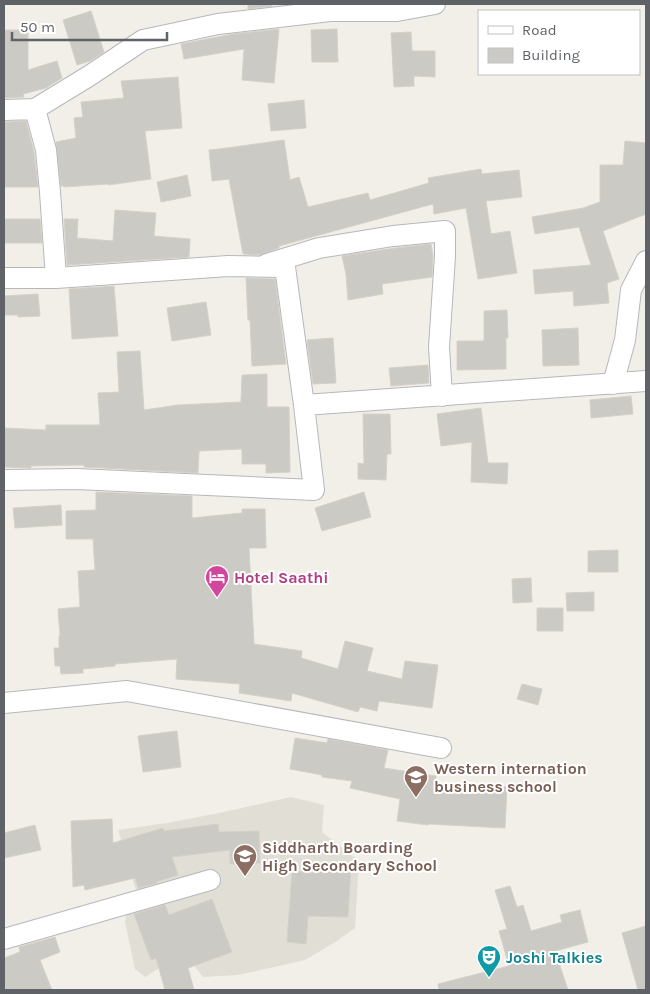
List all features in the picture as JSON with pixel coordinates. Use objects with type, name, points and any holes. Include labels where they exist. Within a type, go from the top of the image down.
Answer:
[{"type":"street","points":[[4,110],[35,109],[143,40],[218,24],[330,11],[397,11],[435,4]]},
{"type":"street","points":[[35,109],[46,150],[56,278]]},
{"type":"street","points":[[259,267],[319,248],[393,236],[445,232],[439,347],[442,396]]},
{"type":"street","points":[[613,384],[625,340],[631,290],[646,261]]},
{"type":"street","points":[[4,278],[56,278],[228,266],[286,267],[314,490],[77,479],[4,480]]},
{"type":"street","points":[[304,405],[646,382]]},
{"type":"street","points":[[4,703],[127,691],[441,748]]},
{"type":"street","points":[[4,939],[210,880]]},
{"type":"shaded area","name":"Siddharth Boarding High Secondary School","points":[[291,797],[324,805],[322,832],[359,861],[355,928],[305,960],[238,975],[203,977],[184,953],[145,977],[135,969],[125,922],[128,906],[137,894],[118,830],[167,823]]},
{"type":"building","points":[[248,4],[272,4],[272,6],[248,9]]},
{"type":"building","points":[[91,11],[104,52],[90,61],[77,65],[63,20]]},
{"type":"building","points":[[279,29],[274,83],[242,80],[244,49],[184,59],[181,44],[233,34]]},
{"type":"building","points":[[337,29],[338,62],[312,62],[311,30]]},
{"type":"building","points":[[4,30],[28,30],[28,70],[57,61],[62,78],[46,88],[23,94],[24,97],[4,98]]},
{"type":"building","points":[[411,32],[412,51],[435,51],[435,77],[414,76],[414,86],[394,87],[391,33]]},
{"type":"building","points":[[178,77],[182,128],[145,131],[151,179],[108,185],[61,186],[56,142],[76,138],[74,118],[83,117],[81,102],[124,98],[121,81]]},
{"type":"building","points":[[304,100],[306,128],[271,131],[268,104]]},
{"type":"building","points":[[26,121],[34,152],[38,187],[4,187],[4,122]]},
{"type":"building","points":[[284,140],[290,180],[299,177],[308,207],[368,193],[370,200],[429,183],[428,178],[481,169],[482,174],[519,170],[522,197],[486,201],[491,234],[510,231],[517,273],[478,279],[466,208],[434,214],[433,204],[279,246],[279,248],[260,255],[243,254],[229,179],[212,181],[209,150]]},
{"type":"building","points":[[625,141],[646,143],[646,214],[603,231],[619,279],[607,283],[609,303],[574,306],[573,291],[535,294],[533,270],[591,265],[579,227],[535,234],[532,217],[583,208],[600,202],[600,165],[623,165]]},
{"type":"building","points":[[187,175],[191,196],[161,202],[157,182]]},
{"type":"building","points":[[115,210],[156,213],[154,236],[190,239],[189,257],[67,265],[64,219],[78,219],[77,238],[113,241]]},
{"type":"building","points":[[4,219],[40,219],[42,243],[4,243]]},
{"type":"building","points":[[431,244],[433,256],[432,277],[382,284],[383,294],[348,300],[346,274],[342,256]]},
{"type":"building","points":[[246,278],[275,279],[286,364],[252,366]]},
{"type":"building","points":[[114,286],[118,336],[72,339],[69,289]]},
{"type":"building","points":[[38,294],[40,316],[18,317],[18,315],[4,315],[4,296]]},
{"type":"building","points":[[206,302],[211,335],[172,341],[167,308]]},
{"type":"building","points":[[507,310],[506,369],[457,370],[457,341],[484,341],[484,311]]},
{"type":"building","points":[[578,328],[579,365],[543,366],[542,330]]},
{"type":"building","points":[[333,338],[336,383],[313,384],[307,340]]},
{"type":"building","points":[[140,351],[144,410],[178,405],[241,402],[242,375],[267,374],[267,407],[289,407],[290,472],[266,473],[266,464],[242,464],[242,449],[199,451],[198,473],[84,467],[84,465],[31,466],[31,468],[4,467],[4,428],[46,430],[46,425],[100,425],[98,393],[119,392],[117,352]]},
{"type":"building","points":[[428,365],[429,383],[391,386],[389,368]]},
{"type":"building","points":[[631,396],[633,414],[591,418],[590,400]]},
{"type":"building","points":[[481,408],[488,463],[508,463],[507,484],[471,482],[472,442],[441,446],[437,414]]},
{"type":"building","points":[[363,414],[390,414],[391,454],[387,454],[386,480],[358,479],[358,463],[364,464]]},
{"type":"building","points":[[96,492],[192,496],[192,518],[242,513],[242,509],[265,509],[266,548],[249,548],[254,644],[302,651],[301,658],[338,669],[345,641],[373,648],[367,671],[402,679],[405,661],[438,665],[432,708],[379,701],[377,711],[360,707],[358,712],[292,693],[291,701],[239,693],[240,684],[176,679],[177,659],[115,664],[115,666],[83,669],[83,673],[61,674],[60,666],[55,666],[54,648],[59,648],[58,609],[80,607],[78,571],[95,570],[93,539],[66,539],[66,511],[96,510]]},
{"type":"building","points":[[364,492],[371,517],[322,531],[315,508]]},
{"type":"building","points":[[61,505],[62,525],[15,528],[13,508]]},
{"type":"building","points":[[618,550],[618,572],[588,572],[588,551]]},
{"type":"building","points":[[531,578],[532,602],[513,603],[512,579]]},
{"type":"building","points":[[594,592],[594,611],[567,611],[566,593]]},
{"type":"building","points":[[537,608],[563,608],[563,631],[537,631]]},
{"type":"building","points":[[522,684],[542,689],[538,705],[517,699]]},
{"type":"building","points":[[177,731],[181,767],[143,772],[138,736]]},
{"type":"building","points":[[295,738],[327,743],[328,739],[388,750],[384,768],[436,776],[435,783],[507,787],[505,828],[428,825],[397,821],[400,799],[350,788],[352,781],[322,777],[322,775],[290,769]]},
{"type":"building","points":[[112,819],[113,843],[163,828],[164,831],[218,824],[219,832],[259,831],[260,863],[230,864],[230,850],[172,857],[178,875],[157,883],[138,888],[135,878],[85,890],[84,885],[73,887],[71,821]]},
{"type":"building","points":[[35,825],[41,850],[4,858],[4,833]]},
{"type":"building","points":[[316,865],[351,866],[348,917],[308,916],[306,944],[287,942],[292,871],[315,873]]},
{"type":"building","points":[[510,886],[517,907],[523,905],[531,931],[562,922],[560,915],[580,910],[588,942],[555,951],[568,990],[439,990],[438,984],[509,966],[499,931],[507,929],[495,890]]},
{"type":"building","points":[[212,899],[232,952],[188,968],[194,990],[165,990],[156,958],[151,960],[134,914],[165,905],[169,915]]},
{"type":"building","points":[[646,926],[646,990],[638,990],[622,933]]},
{"type":"building","points":[[55,937],[60,952],[40,960],[52,990],[4,990],[4,958],[20,952],[19,947]]},
{"type":"place","name":"Hotel Saathi","points":[[217,598]]},
{"type":"place","name":"Western internation business school","points":[[416,798]]},
{"type":"place","name":"Siddharth Boarding High Secondary School","points":[[245,877]]},
{"type":"place","name":"Joshi Talkies","points":[[489,978]]}]
